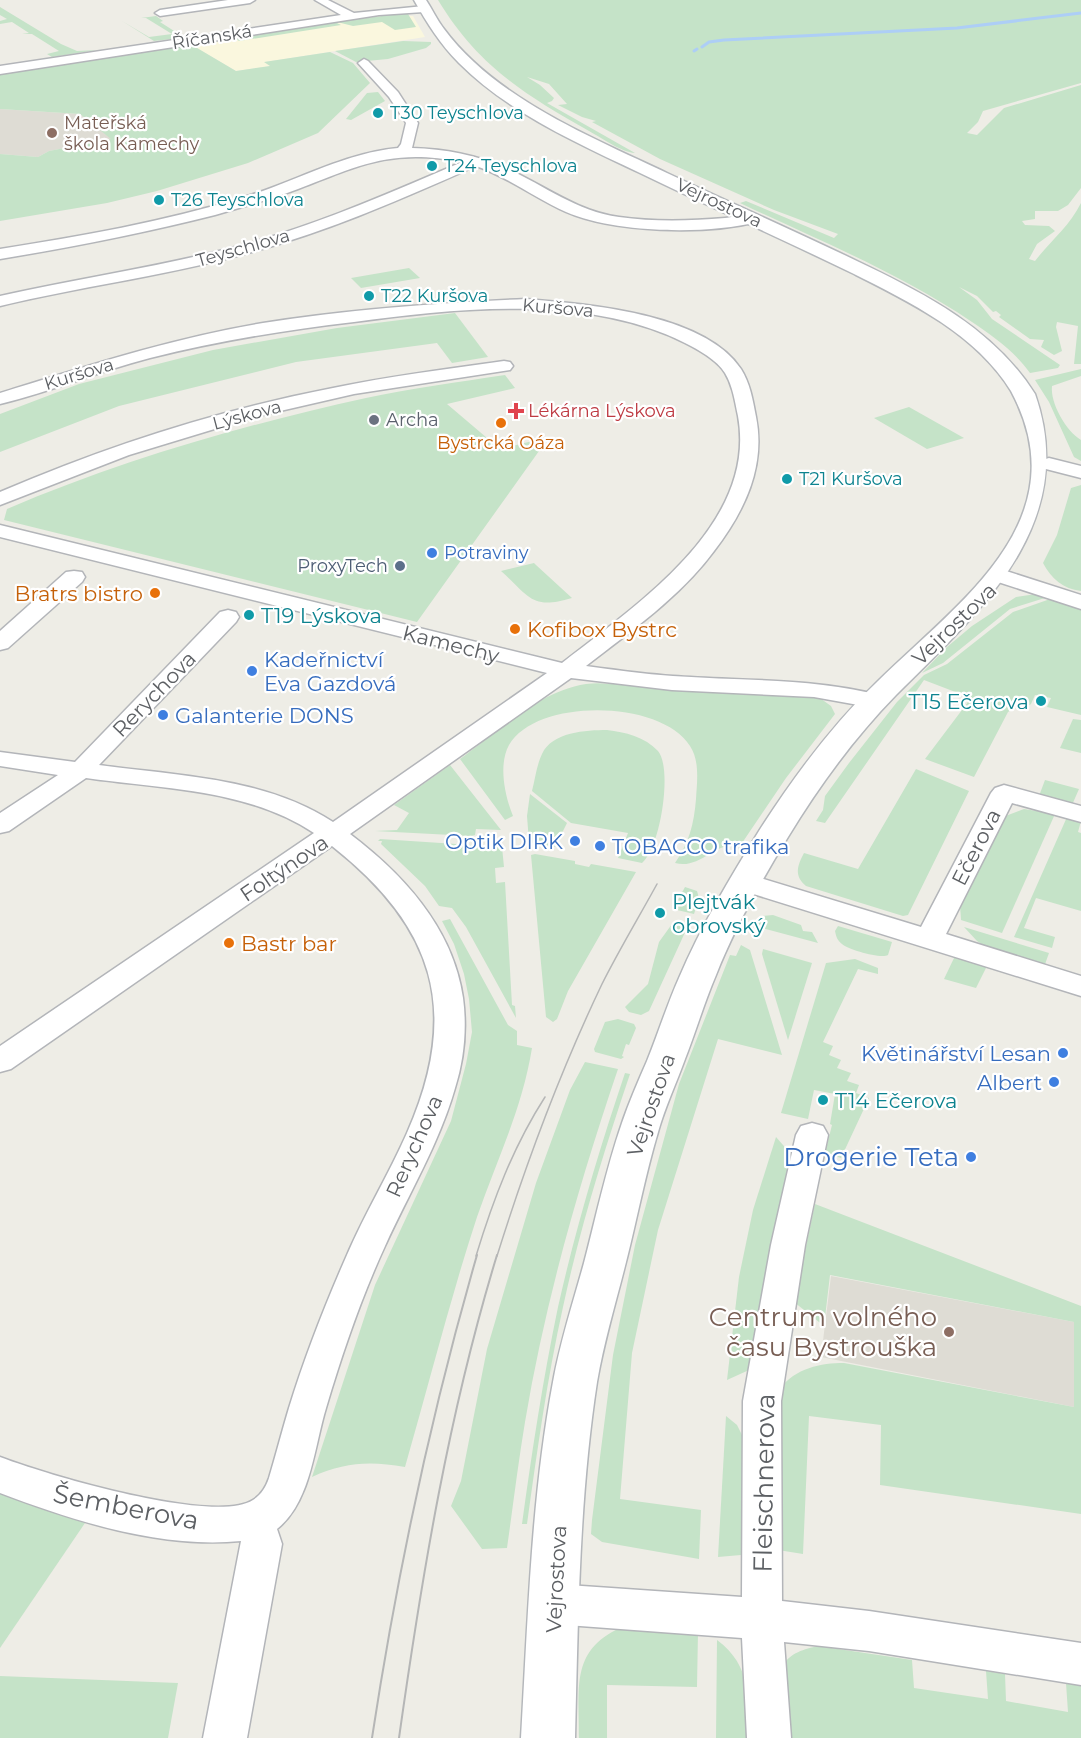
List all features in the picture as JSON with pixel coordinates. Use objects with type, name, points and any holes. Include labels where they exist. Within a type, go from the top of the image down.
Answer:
[{"type":"street","points":[[204,39],[156,10],[250,0]]},
{"type":"street","points":[[320,0],[352,16]]},
{"type":"street","name":"Říčanská","points":[[0,70],[422,5]]},
{"type":"street","name":"Vejrostova","points":[[422,5],[443,37],[464,59],[521,102],[575,134],[895,288],[962,330],[999,362],[1025,395],[1033,411],[1049,464],[1049,482],[1038,520],[1003,576],[977,606],[875,701],[831,751],[784,818],[744,882],[698,974],[636,1141],[576,1378],[556,1542],[548,1738]]},
{"type":"street","points":[[15,56],[28,64]]},
{"type":"street","points":[[364,63],[394,95],[412,123],[408,145],[402,152]]},
{"type":"street","points":[[0,254],[165,222],[279,191],[350,162],[402,152],[438,153],[476,161],[511,176],[583,214],[645,223],[728,224],[752,219]]},
{"type":"street","name":"Teyschlova","points":[[0,301],[181,265],[263,244],[363,211],[476,161]]},
{"type":"street","points":[[28,280],[39,292]]},
{"type":"street","name":"Kuršova","points":[[0,399],[144,354],[218,337],[302,321],[410,309],[526,304],[586,309],[631,317],[675,331],[699,343],[727,364],[733,371],[744,397],[750,433],[749,456],[739,496],[706,548],[653,603],[566,671]]},
{"type":"street","name":"Lýskova","points":[[0,500],[67,470],[135,446],[228,419],[334,393],[504,366]]},
{"type":"street","points":[[1049,464],[1081,471]]},
{"type":"street","name":"Kamechy","points":[[0,531],[566,671],[672,683],[814,690],[852,695],[875,701]]},
{"type":"street","name":"Vejrostova","points":[[1003,576],[1081,602]]},
{"type":"street","points":[[0,643],[74,577]]},
{"type":"street","name":"Rerychova","points":[[80,771],[228,617]]},
{"type":"street","name":"Foltýnova","points":[[0,1061],[279,868],[334,834],[566,671]]},
{"type":"street","name":"Rerychova","points":[[0,759],[217,788],[273,802],[306,816],[369,861],[400,891],[421,919],[444,978],[451,1021],[449,1042],[442,1079],[430,1116],[369,1244],[342,1311],[303,1422],[282,1493],[271,1509],[255,1520]]},
{"type":"street","points":[[0,825],[80,771]]},
{"type":"street","name":"Ečerova","points":[[928,939],[1004,794],[1081,814]]},
{"type":"street","points":[[744,882],[1081,986]]},
{"type":"street","name":"Fleischnerova","points":[[770,1738],[762,1619],[762,1401],[784,1266],[812,1135]]},
{"type":"street","name":"Šemberova","points":[[0,1475],[79,1501],[156,1518],[227,1525],[255,1520]]},
{"type":"street","points":[[225,1738],[262,1544],[255,1520]]},
{"type":"street","points":[[553,1604],[762,1619],[869,1631],[1081,1664]]},
{"type":"shaded area","points":[[387,15],[413,16],[425,37],[265,62],[271,66],[236,71],[190,44]]},
{"type":"shaded area","name":"Mateřská škola Kamechy","points":[[0,109],[80,114],[112,139],[49,151],[38,157],[0,154]]},
{"type":"shaded area","name":"Centrum volného času Bystrouška","points":[[831,1276],[1074,1322],[1074,1407],[821,1357]]},
{"type":"green space","points":[[438,0],[1081,0],[1081,83],[983,111],[978,122],[967,133],[977,135],[1004,108],[1081,85],[1081,188],[1068,205],[1058,211],[1035,211],[1035,219],[1022,221],[1025,225],[1049,226],[1055,231],[1037,244],[1029,259],[1035,261],[1081,203],[1081,364],[1074,364],[1078,326],[1057,322],[1056,327],[1062,351],[1054,355],[1041,347],[1044,340],[1030,339],[999,317],[1001,315],[996,311],[993,312],[977,296],[959,287],[977,300],[992,319],[1060,365],[1058,368],[1030,373],[1003,345],[945,304],[858,258],[740,203],[746,201],[834,238],[838,234],[774,210],[660,159],[592,122],[596,121],[558,105],[567,104],[549,84],[527,77],[554,98],[547,103],[635,153],[612,144],[523,91],[504,76],[469,43]]},
{"type":"green space","points":[[0,7],[61,44],[77,51],[97,50],[52,57],[47,54],[59,51],[32,34],[22,34],[29,33],[12,22],[0,24],[0,21],[7,19],[0,15]]},
{"type":"green space","points":[[408,14],[416,27],[395,30],[382,22],[353,26],[337,22]]},
{"type":"green space","points":[[156,16],[163,21],[160,22],[182,36],[189,37],[154,41],[122,21],[149,37],[172,34],[146,18],[141,18]]},
{"type":"green space","points":[[335,22],[341,25],[239,41],[235,38]]},
{"type":"green space","points":[[403,41],[431,42],[431,44],[426,48],[388,59],[356,62],[335,51]]},
{"type":"green space","points":[[192,45],[236,71],[270,66],[264,62],[330,52],[353,63],[370,83],[318,133],[248,163],[157,191],[107,203],[0,221],[0,154],[38,157],[49,151],[111,139],[80,114],[0,109],[0,73]]},
{"type":"green space","points":[[378,92],[385,101],[351,120],[346,119],[367,93]]},
{"type":"green space","points":[[409,268],[420,278],[361,288],[351,278]]},
{"type":"green space","points":[[455,313],[488,357],[452,363],[437,343],[296,362],[119,406],[0,452],[0,414],[79,384],[213,350],[337,328]]},
{"type":"green space","points":[[1081,369],[1081,376],[1052,386],[1052,393],[1060,416],[1075,436],[1081,440],[1081,461],[1074,457],[1049,402],[1035,380]]},
{"type":"green space","points":[[505,375],[515,388],[447,404],[500,449],[549,437],[417,622],[4,520],[7,509],[50,491],[184,445],[274,420],[383,394]]},
{"type":"green space","points":[[909,407],[964,438],[927,449],[874,418]]},
{"type":"green space","points":[[1081,485],[1081,591],[1058,582],[1043,563],[1057,535],[1071,488]]},
{"type":"green space","points":[[534,563],[572,598],[539,602],[525,594],[501,571]]},
{"type":"green space","points":[[1036,594],[1048,597],[1010,609],[943,663],[922,673],[947,647],[972,626],[1016,597]]},
{"type":"green space","points":[[1053,598],[1081,606],[1081,715],[1047,707],[1051,698],[1035,695],[1027,707],[1017,706],[1008,712],[974,777],[925,759],[971,698],[924,680],[825,823],[816,821],[823,810],[825,796],[849,763],[897,702],[924,675],[947,664],[1013,612]]},
{"type":"green space","points":[[609,681],[817,696],[831,706],[835,714],[786,778],[740,846],[723,847],[693,862],[675,863],[687,841],[694,817],[697,772],[693,752],[675,731],[654,720],[628,713],[600,710],[571,712],[545,718],[524,729],[509,745],[504,762],[505,790],[513,816],[505,820],[460,759],[511,720],[548,697],[568,689],[588,684],[608,684]]},
{"type":"green space","points":[[1073,719],[1081,720],[1081,753],[1060,748]]},
{"type":"green space","points":[[607,730],[628,734],[647,742],[658,751],[662,760],[664,791],[659,826],[654,842],[642,863],[618,858],[628,833],[571,823],[532,791],[540,758],[553,741],[570,734]]},
{"type":"green space","points":[[450,765],[501,830],[476,829],[475,835],[471,836],[375,831],[397,830],[409,813],[394,805]]},
{"type":"green space","points":[[916,769],[969,791],[908,915],[903,916],[806,886],[798,875],[804,853],[858,869]]},
{"type":"green space","points":[[1045,780],[1079,789],[1072,805],[1039,796]]},
{"type":"green space","points":[[530,794],[567,823],[555,847],[529,842],[527,816]]},
{"type":"green space","points":[[1024,809],[1055,814],[1002,933],[961,920],[960,905],[1003,817]]},
{"type":"green space","points":[[1067,817],[1081,821],[1078,832],[1081,833],[1081,911],[1036,898],[1024,928],[1055,937],[1052,948],[1014,937]]},
{"type":"green space","points":[[380,839],[502,847],[504,867],[495,868],[496,883],[505,882],[512,1005],[515,1006],[516,1018],[466,927],[452,908],[439,906],[425,886],[381,844],[382,841],[378,841]]},
{"type":"green space","points":[[531,855],[575,861],[575,864],[589,867],[591,864],[636,872],[568,991],[557,1019],[553,1022],[546,1017]]},
{"type":"green space","points":[[685,887],[697,891],[699,898],[694,914],[673,909]]},
{"type":"green space","points":[[773,915],[801,925],[803,931],[812,932],[818,943],[751,925],[762,916]]},
{"type":"green space","points":[[450,919],[508,1025],[517,1031],[517,1045],[532,1048],[528,1071],[467,1248],[405,1467],[358,1464],[336,1468],[312,1477],[375,1285],[451,1121],[466,1064],[472,1032],[469,999],[454,944],[442,921]]},
{"type":"green space","points":[[672,924],[687,928],[649,1011],[641,1015],[629,1012],[625,1007],[648,984],[659,942]]},
{"type":"green space","points":[[838,926],[892,942],[888,955],[872,955],[846,946],[836,936],[835,931]]},
{"type":"green space","points":[[964,927],[1049,953],[1044,967],[986,947]]},
{"type":"green space","points":[[741,945],[750,950],[782,1055],[718,1039],[658,1230],[632,1353],[620,1499],[701,1510],[699,1559],[602,1542],[591,1534],[613,1355],[635,1245],[679,1084],[730,955],[736,956]]},
{"type":"green space","points":[[763,949],[812,963],[788,1040],[762,954]]},
{"type":"green space","points":[[955,956],[987,966],[976,988],[944,979]]},
{"type":"green space","points":[[855,959],[878,968],[878,974],[858,969],[823,1042],[833,1046],[829,1055],[841,1060],[837,1068],[851,1073],[847,1081],[859,1085],[856,1093],[869,1098],[841,1158],[825,1153],[832,1125],[830,1124],[835,1094],[814,1090],[808,1119],[781,1113],[826,963]]},
{"type":"green space","points":[[618,1019],[634,1024],[636,1028],[629,1045],[626,1044],[622,1056],[624,1057],[621,1059],[595,1052],[594,1049],[605,1022]]},
{"type":"green space","points":[[585,1062],[618,1069],[564,1244],[542,1332],[525,1422],[507,1548],[482,1549],[451,1506],[461,1481],[487,1349],[536,1183],[570,1090]]},
{"type":"green space","points":[[625,1073],[630,1074],[593,1190],[570,1277],[547,1388],[527,1524],[522,1524],[538,1415],[558,1307],[588,1189]]},
{"type":"green space","points":[[776,1137],[790,1153],[792,1162],[749,1370],[727,1380],[739,1277],[753,1210]]},
{"type":"green space","points":[[815,1204],[1081,1306],[1081,1514],[880,1485],[881,1425],[809,1416],[803,1554],[778,1550],[780,1389],[793,1376],[809,1368],[844,1363],[1074,1407],[1074,1322],[830,1275],[824,1326],[794,1302]]},
{"type":"green space","points":[[726,1416],[737,1425],[745,1441],[741,1555],[718,1557]]},
{"type":"green space","points":[[0,1494],[85,1523],[0,1648]]},
{"type":"green space","points":[[620,1628],[698,1632],[697,1687],[607,1685],[607,1738],[579,1738],[579,1689],[585,1661],[592,1648],[604,1637]]},
{"type":"green space","points":[[717,1640],[737,1661],[746,1684],[749,1738],[716,1738]]},
{"type":"green space","points":[[818,1646],[912,1660],[914,1688],[988,1699],[986,1671],[1005,1674],[1006,1701],[1068,1712],[1066,1683],[1081,1685],[1081,1738],[787,1738],[784,1665],[790,1657]]},
{"type":"green space","points":[[0,1676],[178,1683],[168,1738],[0,1738]]},
{"type":"waterway","points":[[702,47],[709,42],[724,40],[957,28],[1081,13]]},
{"type":"tram line","points":[[497,1256],[532,1152],[572,1051],[602,984],[657,884]]},
{"type":"tram line","points":[[476,1256],[505,1174],[523,1135],[545,1097]]},
{"type":"tram line","points":[[372,1738],[392,1616],[430,1434],[477,1255]]},
{"type":"tram line","points":[[399,1738],[427,1555],[451,1434],[497,1255]]},
{"type":"place","name":"T30 Teyschlova","points":[[378,113]]},
{"type":"place","name":"Mateřská škola Kamechy","points":[[52,133]]},
{"type":"place","name":"T24 Teyschlova","points":[[432,166]]},
{"type":"place","name":"T26 Teyschlova","points":[[159,200]]},
{"type":"place","name":"T22 Kuršova","points":[[369,296]]},
{"type":"place","name":"Lékárna Lýskova","points":[[516,411]]},
{"type":"place","name":"Archa","points":[[374,420]]},
{"type":"place","name":"Bystrcká Oáza","points":[[501,423]]},
{"type":"place","name":"T21 Kuršova","points":[[787,479]]},
{"type":"place","name":"Potraviny","points":[[432,553]]},
{"type":"place","name":"ProxyTech","points":[[400,566]]},
{"type":"place","name":"Bratrs bistro","points":[[155,593]]},
{"type":"place","name":"T19 Lýskova","points":[[249,615]]},
{"type":"place","name":"Kofibox Bystrc","points":[[515,629]]},
{"type":"place","name":"Kadeřnictví Eva Gazdová","points":[[252,671]]},
{"type":"place","name":"T15 Ečerova","points":[[1041,701]]},
{"type":"place","name":"Galanterie DONS","points":[[163,715]]},
{"type":"place","name":"Optik DIRK","points":[[575,841]]},
{"type":"place","name":"TOBACCO trafika","points":[[600,846]]},
{"type":"place","name":"Plejtvák obrovský","points":[[660,913]]},
{"type":"place","name":"Bastr bar","points":[[229,943]]},
{"type":"place","name":"Květinářství Lesan","points":[[1063,1053]]},
{"type":"place","name":"Albert","points":[[1054,1082]]},
{"type":"place","name":"T14 Ečerova","points":[[823,1100]]},
{"type":"place","name":"Drogerie Teta","points":[[971,1157]]},
{"type":"place","name":"Centrum volného času Bystrouška","points":[[949,1332]]}]
